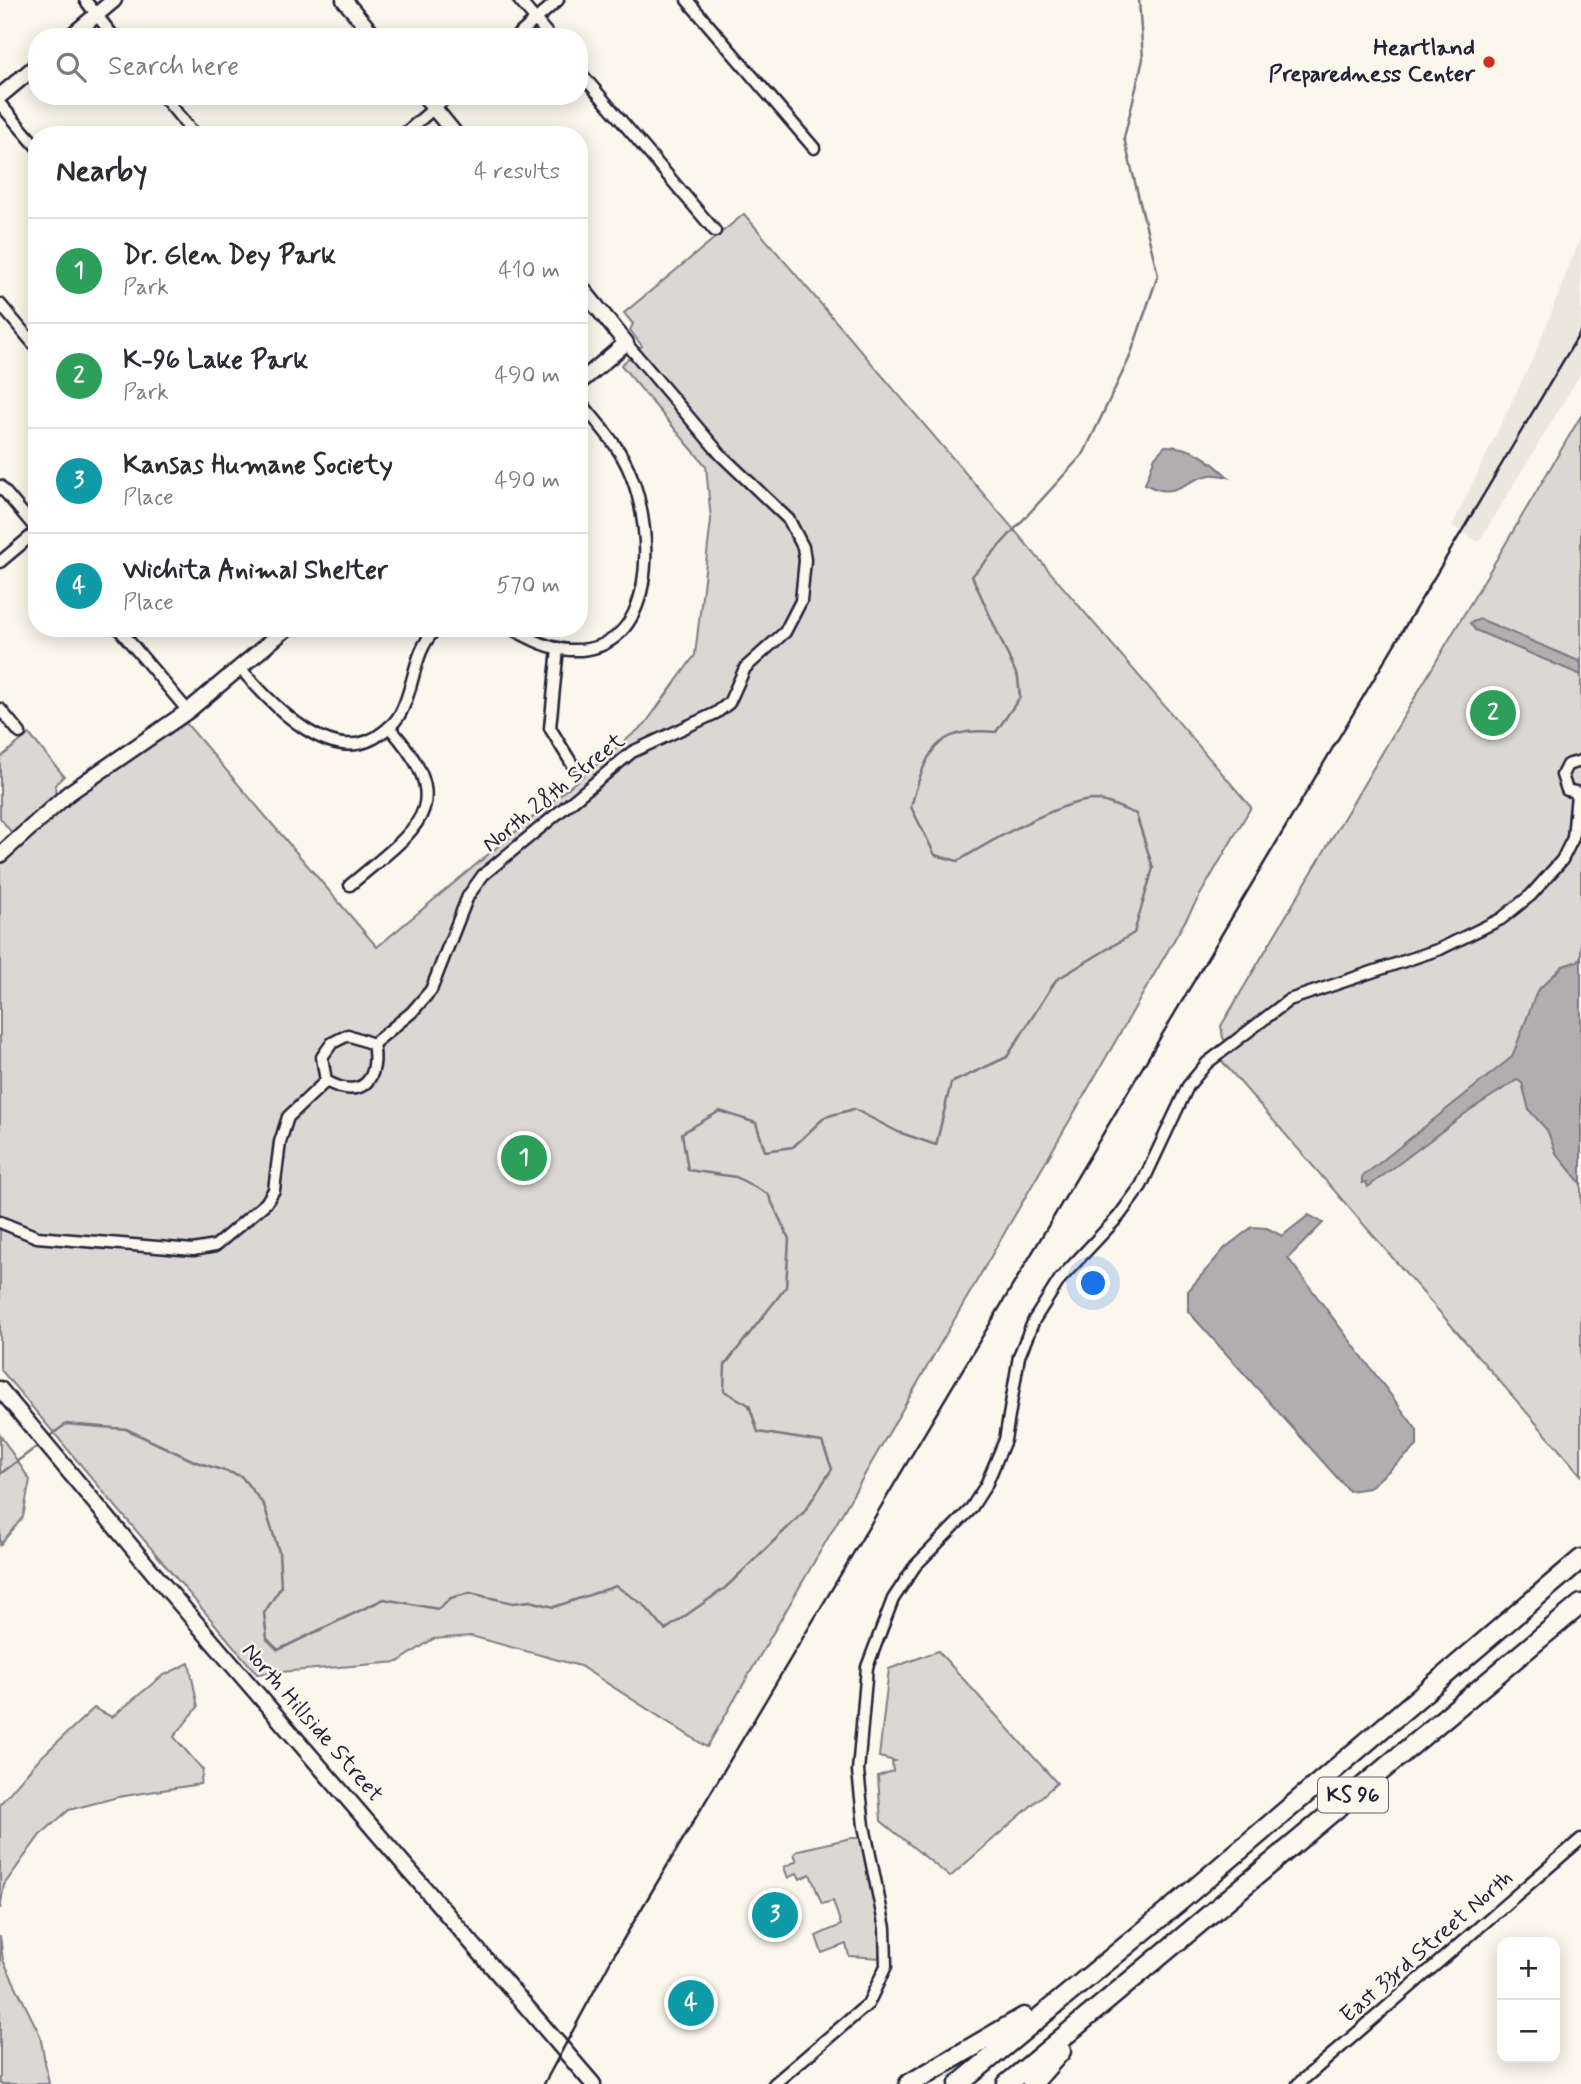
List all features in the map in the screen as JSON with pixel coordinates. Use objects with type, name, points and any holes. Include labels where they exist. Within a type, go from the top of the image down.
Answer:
[{"type":"highway","name":"KS 96","points":[[959,2084],[1179,1902],[1581,1559]]},
{"type":"highway","name":"KS 96","points":[[1007,2084],[1581,1604]]},
{"type":"highway","points":[[909,2084],[1007,2029],[1075,1982],[1179,1902]]},
{"type":"highway","points":[[1032,2084],[1125,1986]]},
{"type":"main road","points":[[81,28],[114,0]]},
{"type":"main road","points":[[344,0],[367,28]]},
{"type":"main road","points":[[0,96],[28,73]]},
{"type":"main road","points":[[431,105],[448,126]]},
{"type":"main road","points":[[588,296],[626,343],[588,375]]},
{"type":"main road","points":[[0,855],[69,793],[188,711],[276,637]]},
{"type":"main road","name":"North Hillside Street","points":[[0,1389],[68,1472],[593,2084]]},
{"type":"street","points":[[85,0],[107,28]]},
{"type":"street","points":[[519,0],[543,28]]},
{"type":"street","points":[[527,28],[558,0]]},
{"type":"street","points":[[687,0],[814,148]]},
{"type":"street","points":[[588,82],[716,231]]},
{"type":"street","points":[[0,104],[28,137]]},
{"type":"street","points":[[170,105],[188,126]]},
{"type":"street","points":[[414,126],[438,105]]},
{"type":"street","points":[[0,304],[28,337]]},
{"type":"street","name":"North 28th Street","points":[[373,1044],[412,1012],[431,990],[445,961],[453,931],[468,896],[483,875],[632,751],[716,713],[729,703],[745,668],[785,632],[801,601],[805,560],[803,547],[789,520],[721,455],[626,343]]},
{"type":"street","points":[[526,637],[535,642],[571,650],[600,647],[619,633],[634,614],[644,583],[646,565],[642,515],[632,477],[610,438],[588,411]]},
{"type":"street","points":[[0,486],[28,520]]},
{"type":"street","points":[[0,562],[28,539]]},
{"type":"street","points":[[126,637],[188,711]]},
{"type":"street","points":[[240,668],[288,718],[321,737],[351,744],[363,743],[372,740],[389,727],[401,712],[418,659],[431,637]]},
{"type":"street","points":[[558,648],[550,728],[572,764]]},
{"type":"street","points":[[0,709],[20,733]]},
{"type":"street","points":[[350,885],[410,833],[426,802],[424,776],[418,761],[389,727]]},
{"type":"street","points":[[774,2084],[868,2004],[886,1966],[885,1928],[864,1826],[858,1771],[867,1667],[893,1599],[915,1566],[970,1510],[986,1486],[1005,1440],[1019,1356],[1034,1320],[1060,1279],[1119,1216],[1141,1186],[1188,1086],[1207,1063],[1289,1000],[1440,948],[1501,919],[1531,895],[1562,860],[1573,838],[1579,794],[1567,790],[1562,775],[1567,765],[1581,761]]},
{"type":"street","points":[[348,1035],[373,1044],[377,1064],[372,1077],[363,1086],[350,1089],[327,1081],[322,1057],[332,1043],[348,1035]]},
{"type":"street","points":[[0,1222],[37,1237],[193,1250],[215,1246],[266,1203],[278,1173],[280,1142],[288,1117],[327,1081]]},
{"type":"street","name":"East 33rd Street North","points":[[1298,2084],[1581,1839]]},
{"type":"shaded area","points":[[744,214],[1251,807],[707,1747],[580,1666],[471,1636],[433,1639],[398,1662],[257,1674],[0,1369],[0,862],[87,788],[186,723],[377,947],[645,724],[695,655],[711,520],[706,466],[621,365],[642,346],[630,330],[633,324],[624,313]]},
{"type":"shaded area","points":[[1581,236],[1581,373],[1479,542],[1452,526],[1535,354]]},
{"type":"shaded area","points":[[1581,416],[1581,1475],[1221,1060],[1233,1050],[1223,1038],[1221,1026]]},
{"type":"shaded area","points":[[1165,446],[1192,451],[1228,477],[1210,475],[1172,490],[1156,489],[1145,484],[1155,457]]},
{"type":"shaded area","points":[[1480,619],[1581,662],[1581,675],[1475,630],[1470,623]]},
{"type":"shaded area","points":[[29,734],[64,776],[55,785],[56,795],[12,833],[0,818],[0,758]]},
{"type":"shaded area","points":[[1581,956],[1581,1184],[1556,1153],[1547,1130],[1529,1110],[1522,1083],[1517,1080],[1470,1110],[1368,1187],[1366,1182],[1362,1183],[1362,1177],[1512,1057],[1537,991],[1563,966],[1578,961]]},
{"type":"shaded area","points":[[1309,1215],[1323,1223],[1288,1258],[1417,1430],[1417,1446],[1369,1488],[1349,1491],[1188,1311],[1188,1291],[1225,1248],[1252,1227],[1267,1228],[1282,1236]]},
{"type":"shaded area","points":[[0,1435],[30,1480],[23,1517],[0,1545]]},
{"type":"shaded area","points":[[938,1651],[1057,1783],[950,1877],[881,1821],[878,1776],[893,1771],[892,1762],[895,1761],[879,1757],[889,1669]]},
{"type":"shaded area","points":[[189,1663],[198,1707],[174,1737],[203,1770],[200,1784],[118,1797],[69,1810],[40,1835],[4,1885],[0,1909],[0,1804],[37,1761],[94,1708],[112,1717],[162,1676]]},
{"type":"shaded area","points":[[861,1838],[880,1930],[881,1958],[849,1956],[846,1944],[822,1953],[816,1936],[841,1925],[833,1901],[822,1904],[810,1874],[800,1879],[797,1873],[788,1878],[784,1867],[797,1861],[794,1854],[799,1850]]},
{"type":"shaded area","points":[[0,1936],[3,1960],[40,2035],[49,2084],[0,2084]]},
{"type":"waterway","points":[[47,1438],[66,1424],[126,1429],[196,1462],[241,1476],[264,1505],[279,1552],[281,1587],[264,1613],[267,1639],[278,1650],[384,1599],[438,1609],[451,1598],[470,1593],[513,1603],[530,1601],[554,1607],[616,1586],[644,1605],[665,1630],[725,1588],[804,1512],[832,1469],[822,1442],[758,1432],[749,1405],[724,1391],[725,1365],[786,1287],[789,1239],[768,1194],[736,1177],[688,1170],[682,1133],[720,1111],[756,1123],[765,1151],[793,1147],[825,1117],[854,1109],[898,1132],[936,1145],[951,1083],[1007,1057],[1056,980],[1134,933],[1153,868],[1136,814],[1104,802],[1094,800],[1063,807],[958,861],[935,855],[911,807],[922,772],[936,747],[959,734],[975,731],[996,732],[1020,697],[1018,678],[972,576],[1084,453],[1129,359],[1158,275],[1124,138],[1143,59],[1139,0]]},
{"type":"waterway","points":[[0,1474],[39,1445]]},
{"type":"railway","points":[[544,2084],[611,1960],[1581,331]]},
{"type":"place","name":"Heartland Preparedness Center","points":[[1489,62]]},
{"type":"place","name":"K-96 Lake Park","points":[[1493,713]]},
{"type":"place","name":"Dr. Glen Dey Park","points":[[524,1158]]},
{"type":"place","name":"Kansas Humane Society","points":[[775,1915]]},
{"type":"place","name":"Wichita Animal Shelter","points":[[691,2003]]}]
